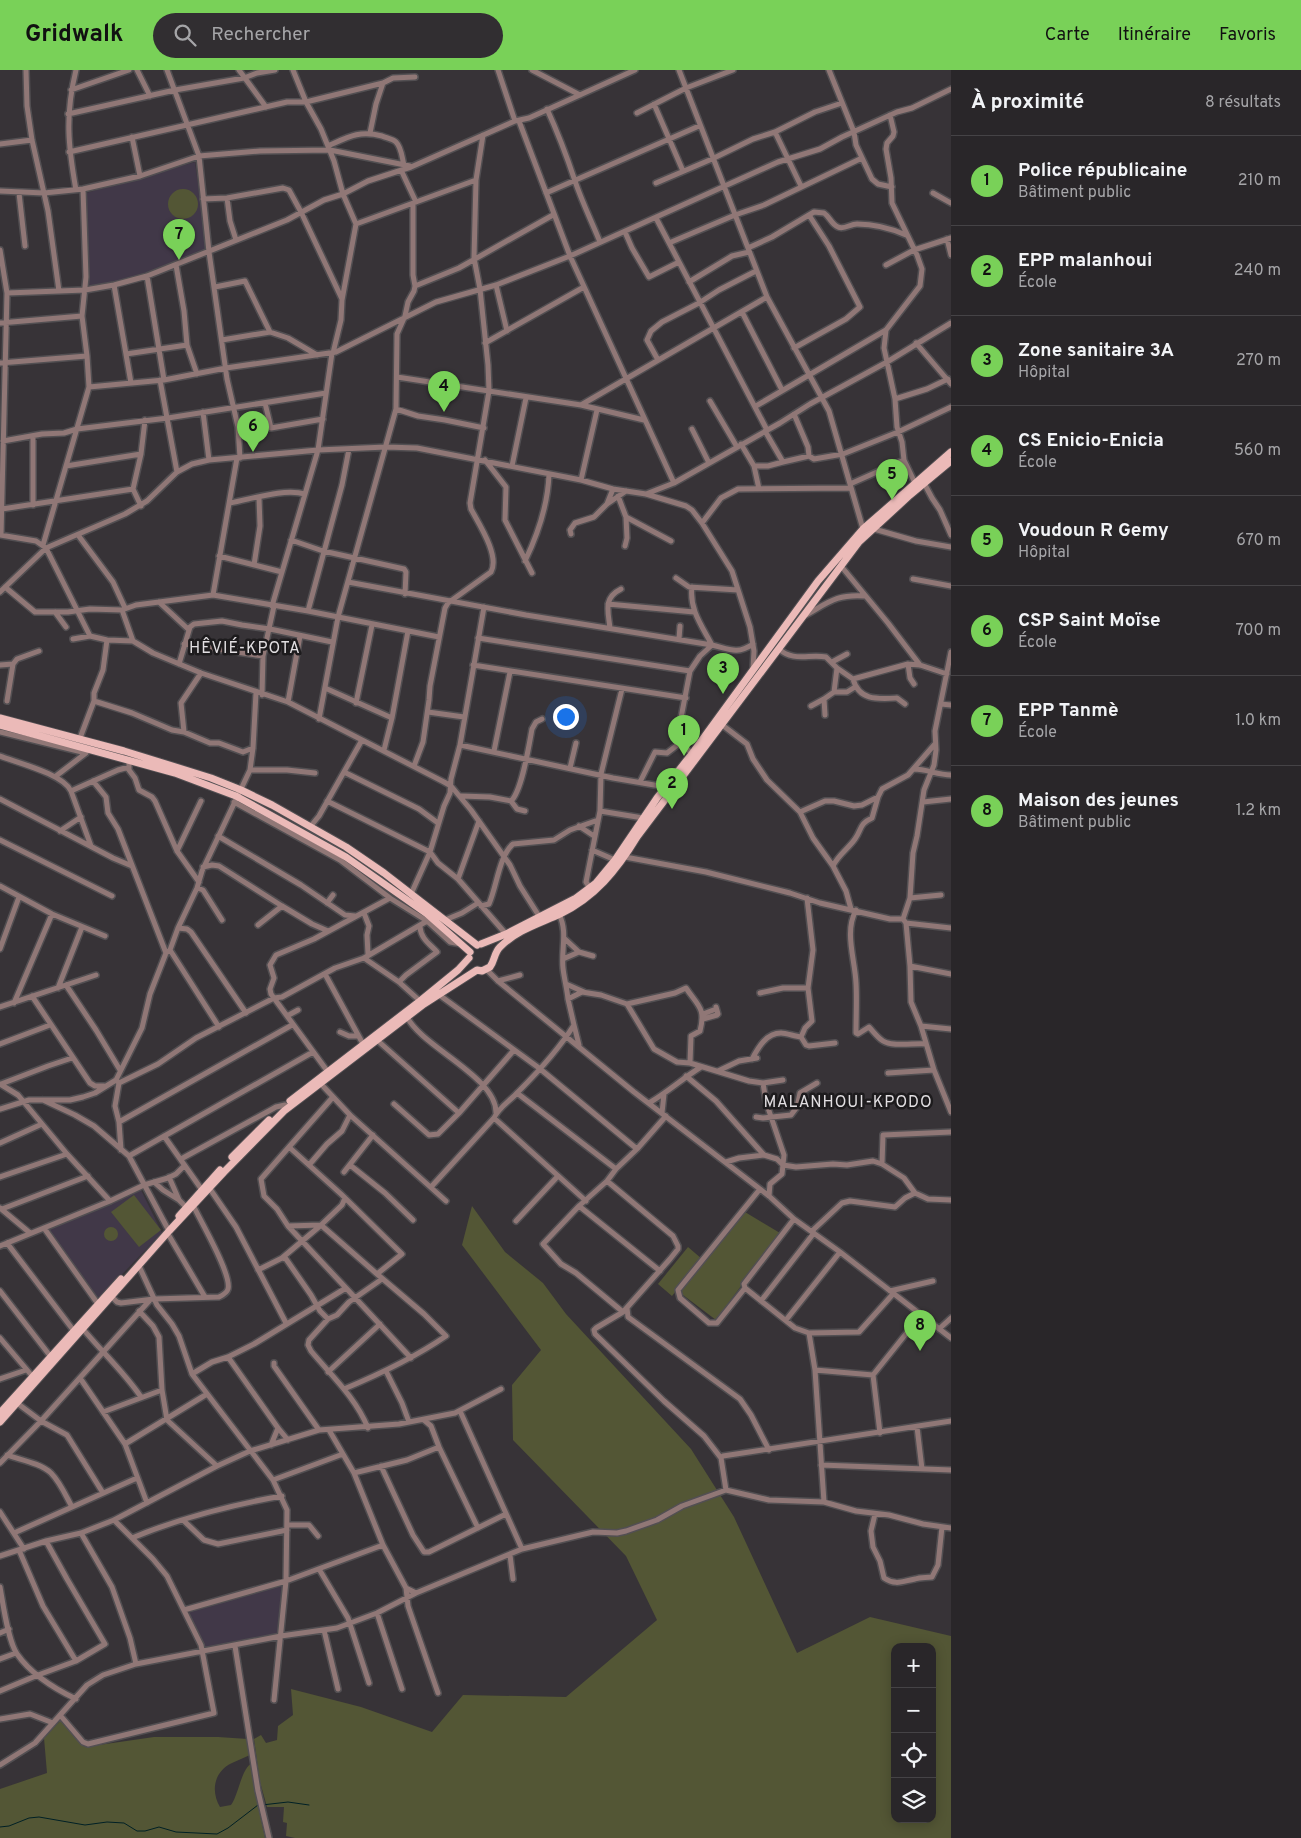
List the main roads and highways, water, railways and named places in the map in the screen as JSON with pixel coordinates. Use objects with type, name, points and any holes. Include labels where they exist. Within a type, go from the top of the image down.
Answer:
[{"type":"main road","points":[[190,1207],[202,1190],[250,1138],[285,1105],[458,970],[479,945],[506,934],[576,898],[590,888],[616,860],[643,818],[818,581],[864,528],[951,452]]},
{"type":"main road","points":[[494,955],[509,938],[528,927],[559,914],[594,892],[603,884],[859,542],[951,461]]},
{"type":"main road","points":[[0,718],[80,738],[211,778],[237,796],[346,857],[427,914],[462,944],[470,955],[470,964],[477,970],[482,971],[493,964],[494,955],[490,947],[479,945],[384,873],[346,847],[310,827],[237,796],[175,774],[129,763],[0,725]]},
{"type":"main road","points":[[0,1414],[98,1304],[284,1111],[438,994],[477,970]]},
{"type":"main road","points":[[0,1422],[168,1231]]},
{"type":"waterway","points":[[262,1805],[288,1802],[309,1805]]},
{"type":"waterway","points":[[0,1827],[9,1826],[29,1818],[39,1817],[85,1825],[107,1822],[124,1823],[137,1831],[159,1827],[176,1832],[217,1834],[258,1805]]},
{"type":"place","name":"EPP Tanmè","points":[[179,260]]},
{"type":"place","name":"CS Enicio-Enicia","points":[[444,412]]},
{"type":"place","name":"CSP Saint Moïse","points":[[253,452]]},
{"type":"place","name":"Voudoun R Gemy","points":[[892,500]]},
{"type":"place","name":"Zone sanitaire 3A","points":[[723,694]]},
{"type":"place","name":"Police républicaine","points":[[684,756]]},
{"type":"place","name":"EPP malanhoui","points":[[672,809]]},
{"type":"place","name":"Maison des jeunes","points":[[920,1351]]},
{"type":"district","name":"HÊVIÉ-KPOTA","points":[[245,647]]},
{"type":"district","name":"MALANHOUI-KPODO","points":[[848,1101]]}]
